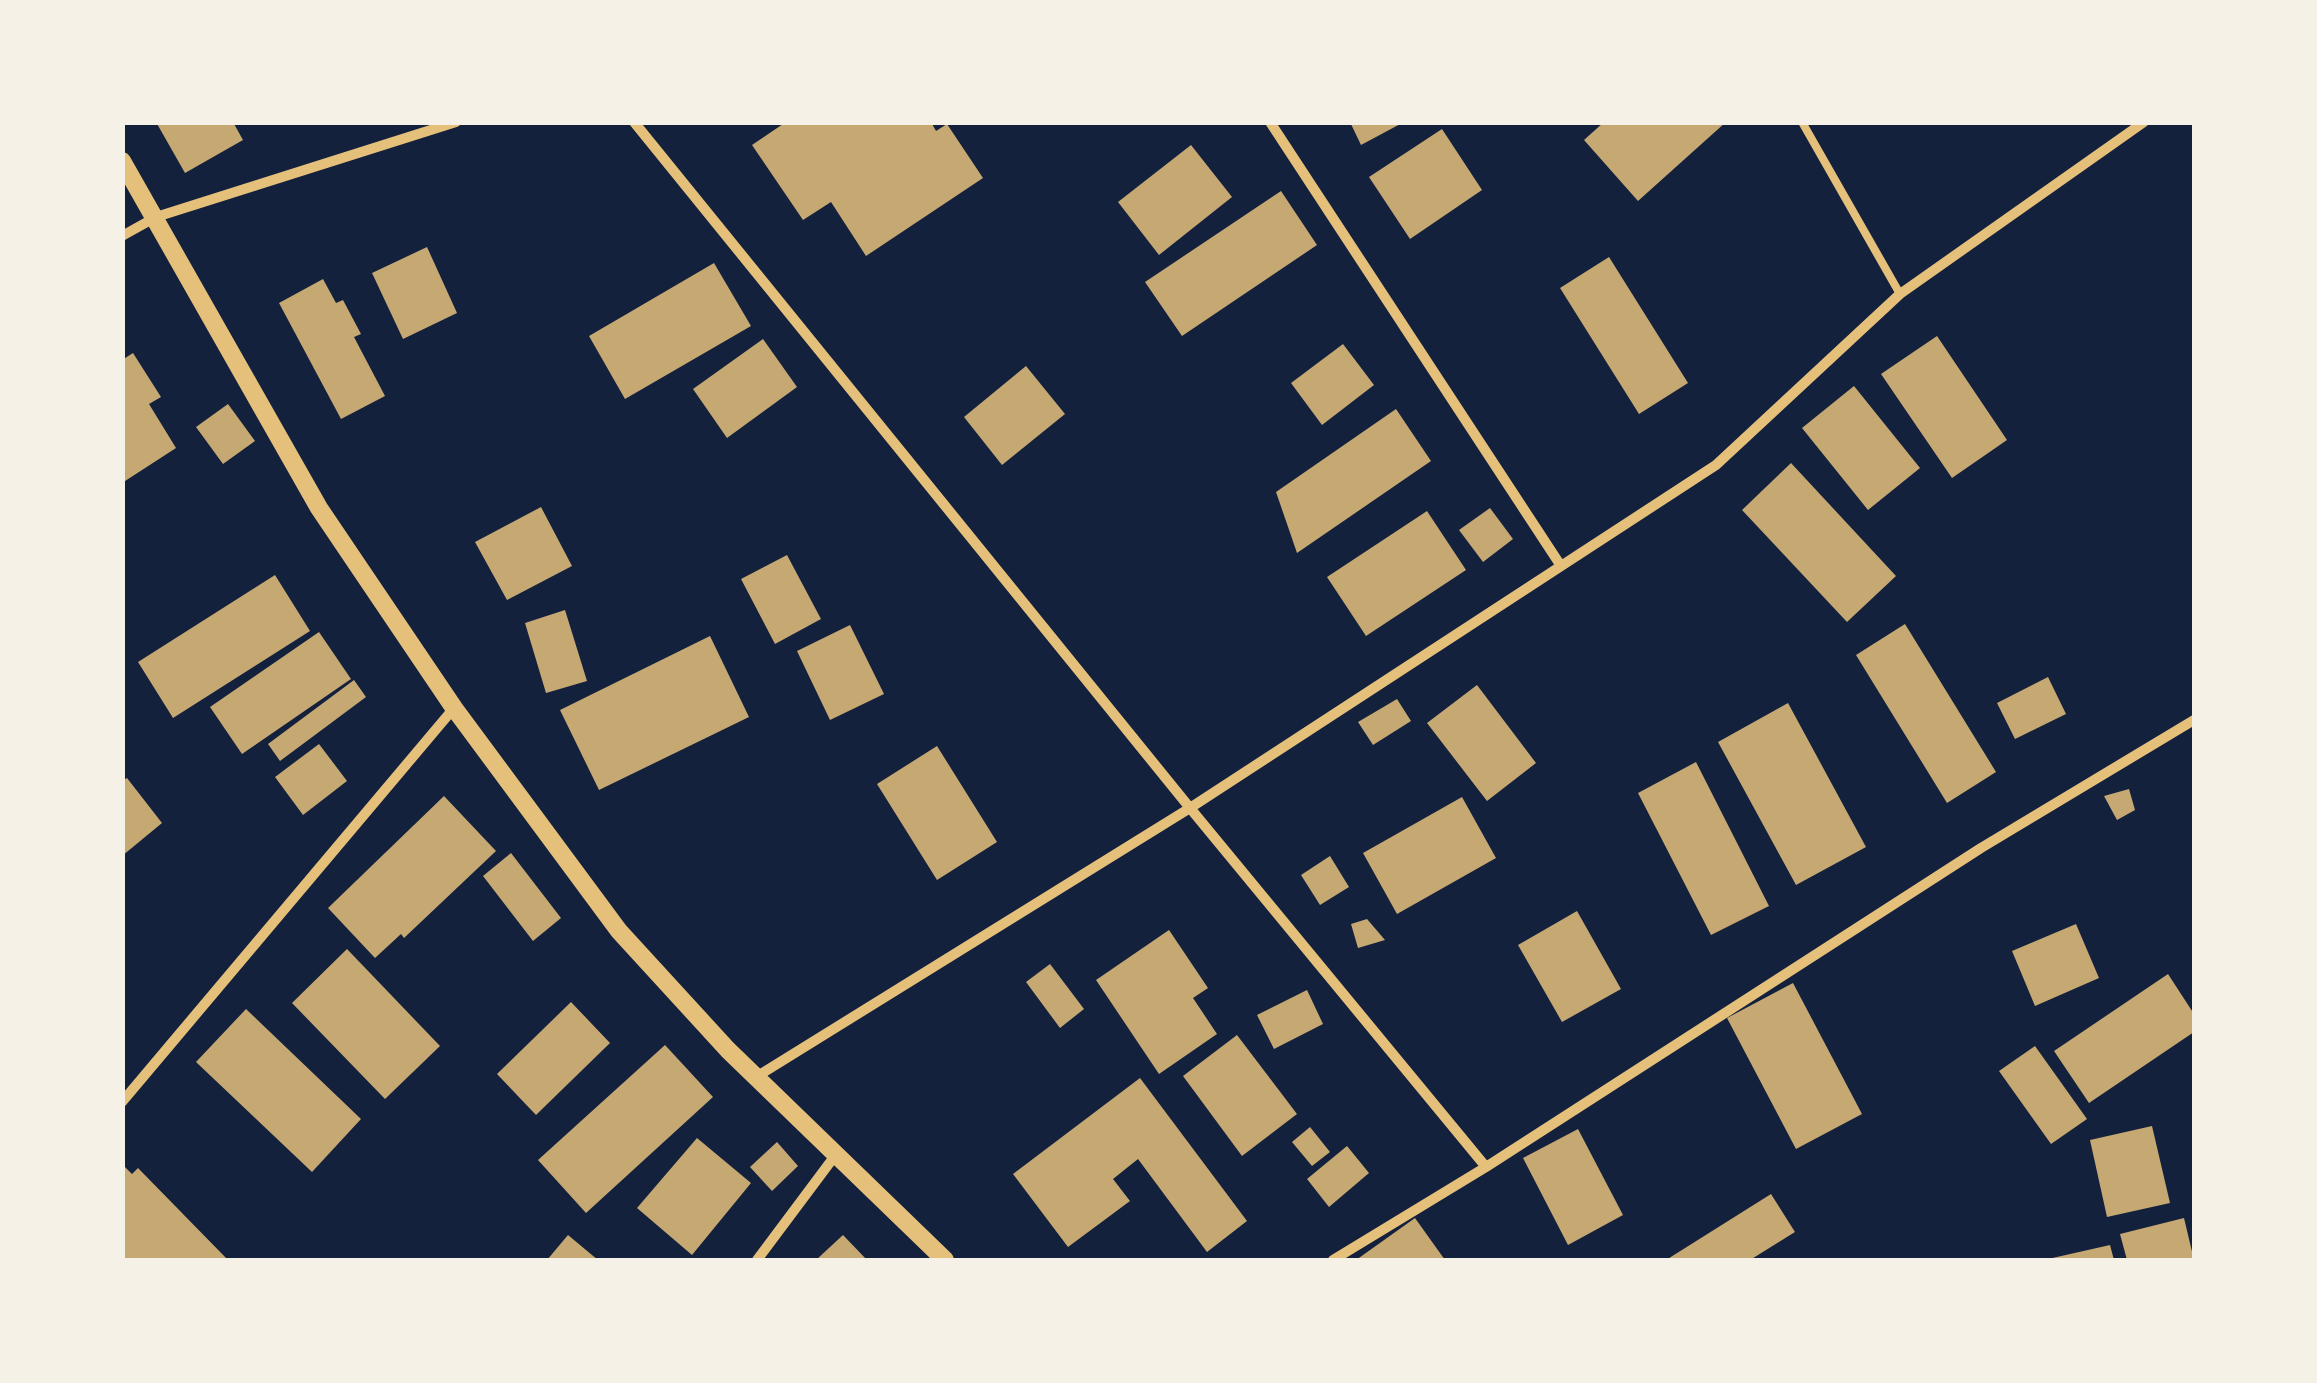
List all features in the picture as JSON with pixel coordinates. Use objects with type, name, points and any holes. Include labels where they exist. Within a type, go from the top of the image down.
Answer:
[{"type":"street","points":[[122,236],[156,216],[456,122]]},
{"type":"street","points":[[634,122],[1486,1167]]},
{"type":"street","points":[[1270,122],[1561,566]]},
{"type":"street","points":[[756,1077],[1190,808],[1716,465],[1900,294],[2144,122]]},
{"type":"street","points":[[122,161],[319,508],[454,708],[619,931],[813,1136],[837,1152],[945,1260]]},
{"type":"street","points":[[122,1102],[454,708]]},
{"type":"street","points":[[1333,1260],[1486,1167],[1981,848],[2194,720]]},
{"type":"street","points":[[757,1260],[837,1152]]},
{"type":"lane","points":[[1802,122],[1900,294]]},
{"type":"building","points":[[156,122],[233,122],[243,140],[185,173]]},
{"type":"building","points":[[786,122],[931,122],[936,131],[947,124],[983,178],[866,256],[831,202],[803,220],[752,145]]},
{"type":"building","points":[[1350,122],[1404,122],[1361,145]]},
{"type":"building","points":[[1604,122],[1726,122],[1638,201],[1584,140]]},
{"type":"building","points":[[1442,129],[1482,190],[1410,239],[1369,177]]},
{"type":"building","points":[[1191,145],[1232,197],[1159,255],[1118,202]]},
{"type":"building","points":[[1281,191],[1317,245],[1182,336],[1145,282]]},
{"type":"building","points":[[427,247],[457,313],[403,339],[372,273]]},
{"type":"building","points":[[1609,257],[1688,383],[1639,414],[1560,288]]},
{"type":"building","points":[[714,263],[751,326],[625,399],[589,336]]},
{"type":"building","points":[[323,279],[336,303],[343,300],[361,334],[354,337],[385,396],[341,419],[279,303]]},
{"type":"building","points":[[1937,336],[2007,440],[1952,478],[1881,374]]},
{"type":"building","points":[[763,339],[797,387],[727,438],[693,389]]},
{"type":"building","points":[[1343,344],[1374,385],[1322,425],[1291,383]]},
{"type":"building","points":[[133,353],[161,397],[149,404],[176,448],[122,483],[122,360]]},
{"type":"building","points":[[1026,366],[1065,414],[1002,465],[964,417]]},
{"type":"building","points":[[1854,386],[1920,468],[1868,510],[1802,428]]},
{"type":"building","points":[[228,404],[255,441],[223,464],[196,427]]},
{"type":"building","points":[[1396,409],[1431,461],[1297,553],[1276,492]]},
{"type":"building","points":[[1791,463],[1896,576],[1847,622],[1742,510]]},
{"type":"building","points":[[541,507],[572,566],[507,600],[475,542]]},
{"type":"building","points":[[1490,508],[1513,539],[1483,562],[1459,530]]},
{"type":"building","points":[[1427,511],[1466,570],[1366,636],[1327,577]]},
{"type":"building","points":[[787,555],[821,619],[775,644],[741,579]]},
{"type":"building","points":[[275,575],[310,631],[173,718],[138,662]]},
{"type":"building","points":[[565,610],[587,681],[546,693],[525,623]]},
{"type":"building","points":[[1905,624],[1996,772],[1947,803],[1856,655]]},
{"type":"building","points":[[850,625],[884,694],[830,720],[797,651]]},
{"type":"building","points":[[319,632],[351,679],[242,754],[210,707]]},
{"type":"building","points":[[710,636],[749,717],[599,790],[560,710]]},
{"type":"building","points":[[2048,677],[2066,714],[2015,739],[1997,703]]},
{"type":"building","points":[[354,680],[366,697],[280,761],[268,744]]},
{"type":"building","points":[[1477,685],[1536,763],[1487,801],[1427,723]]},
{"type":"building","points":[[1397,699],[1411,721],[1373,745],[1358,722]]},
{"type":"building","points":[[1788,703],[1866,847],[1796,885],[1718,742]]},
{"type":"building","points":[[319,744],[347,781],[303,815],[275,777]]},
{"type":"building","points":[[937,746],[997,842],[937,880],[877,784]]},
{"type":"building","points":[[1696,762],[1769,906],[1711,935],[1638,793]]},
{"type":"building","points":[[127,778],[162,823],[122,856],[122,781]]},
{"type":"building","points":[[2129,789],[2135,810],[2117,820],[2104,796]]},
{"type":"building","points":[[444,796],[496,851],[404,938],[401,934],[375,958],[328,908]]},
{"type":"building","points":[[1462,797],[1496,858],[1397,914],[1363,853]]},
{"type":"building","points":[[511,853],[561,918],[533,941],[483,876]]},
{"type":"building","points":[[1330,856],[1349,887],[1320,905],[1301,875]]},
{"type":"building","points":[[1577,911],[1621,989],[1562,1022],[1518,945]]},
{"type":"building","points":[[1367,919],[1385,940],[1358,948],[1351,924]]},
{"type":"building","points":[[2076,924],[2099,978],[2035,1006],[2012,951]]},
{"type":"building","points":[[1169,930],[1208,988],[1193,998],[1217,1034],[1159,1074],[1096,980]]},
{"type":"building","points":[[347,949],[440,1046],[385,1099],[292,1003]]},
{"type":"building","points":[[1050,964],[1084,1009],[1060,1028],[1026,982]]},
{"type":"building","points":[[2168,974],[2194,1014],[2194,1032],[2089,1103],[2054,1051]]},
{"type":"building","points":[[1793,983],[1862,1114],[1796,1149],[1727,1018]]},
{"type":"building","points":[[1307,990],[1323,1024],[1274,1049],[1257,1015]]},
{"type":"building","points":[[571,1002],[610,1043],[536,1115],[497,1074]]},
{"type":"building","points":[[246,1009],[361,1119],[312,1172],[196,1062]]},
{"type":"building","points":[[1237,1035],[1297,1114],[1242,1156],[1183,1076]]},
{"type":"building","points":[[665,1045],[713,1097],[586,1213],[538,1160]]},
{"type":"building","points":[[2035,1046],[2087,1119],[2051,1144],[1999,1071]]},
{"type":"building","points":[[1140,1078],[1247,1221],[1207,1252],[1138,1159],[1113,1179],[1130,1201],[1068,1247],[1013,1174]]},
{"type":"building","points":[[2152,1126],[2170,1203],[2107,1217],[2090,1140]]},
{"type":"building","points":[[1310,1127],[1330,1152],[1312,1166],[1292,1142]]},
{"type":"building","points":[[1578,1129],[1623,1215],[1568,1245],[1523,1158]]},
{"type":"building","points":[[697,1138],[751,1183],[692,1255],[637,1208]]},
{"type":"building","points":[[777,1142],[798,1166],[772,1191],[750,1167]]},
{"type":"building","points":[[1347,1146],[1369,1173],[1329,1207],[1307,1179]]},
{"type":"building","points":[[122,1164],[132,1174],[138,1168],[228,1260],[127,1260],[122,1256]]},
{"type":"building","points":[[1771,1194],[1795,1232],[1750,1260],[1666,1260]]},
{"type":"building","points":[[1415,1218],[1445,1260],[1356,1260]]},
{"type":"building","points":[[2184,1218],[2194,1260],[2127,1260],[2120,1234]]},
{"type":"building","points":[[568,1235],[598,1260],[547,1260]]},
{"type":"building","points":[[843,1235],[867,1260],[816,1260]]},
{"type":"building","points":[[2110,1245],[2114,1260],[2048,1260],[2048,1259]]}]
